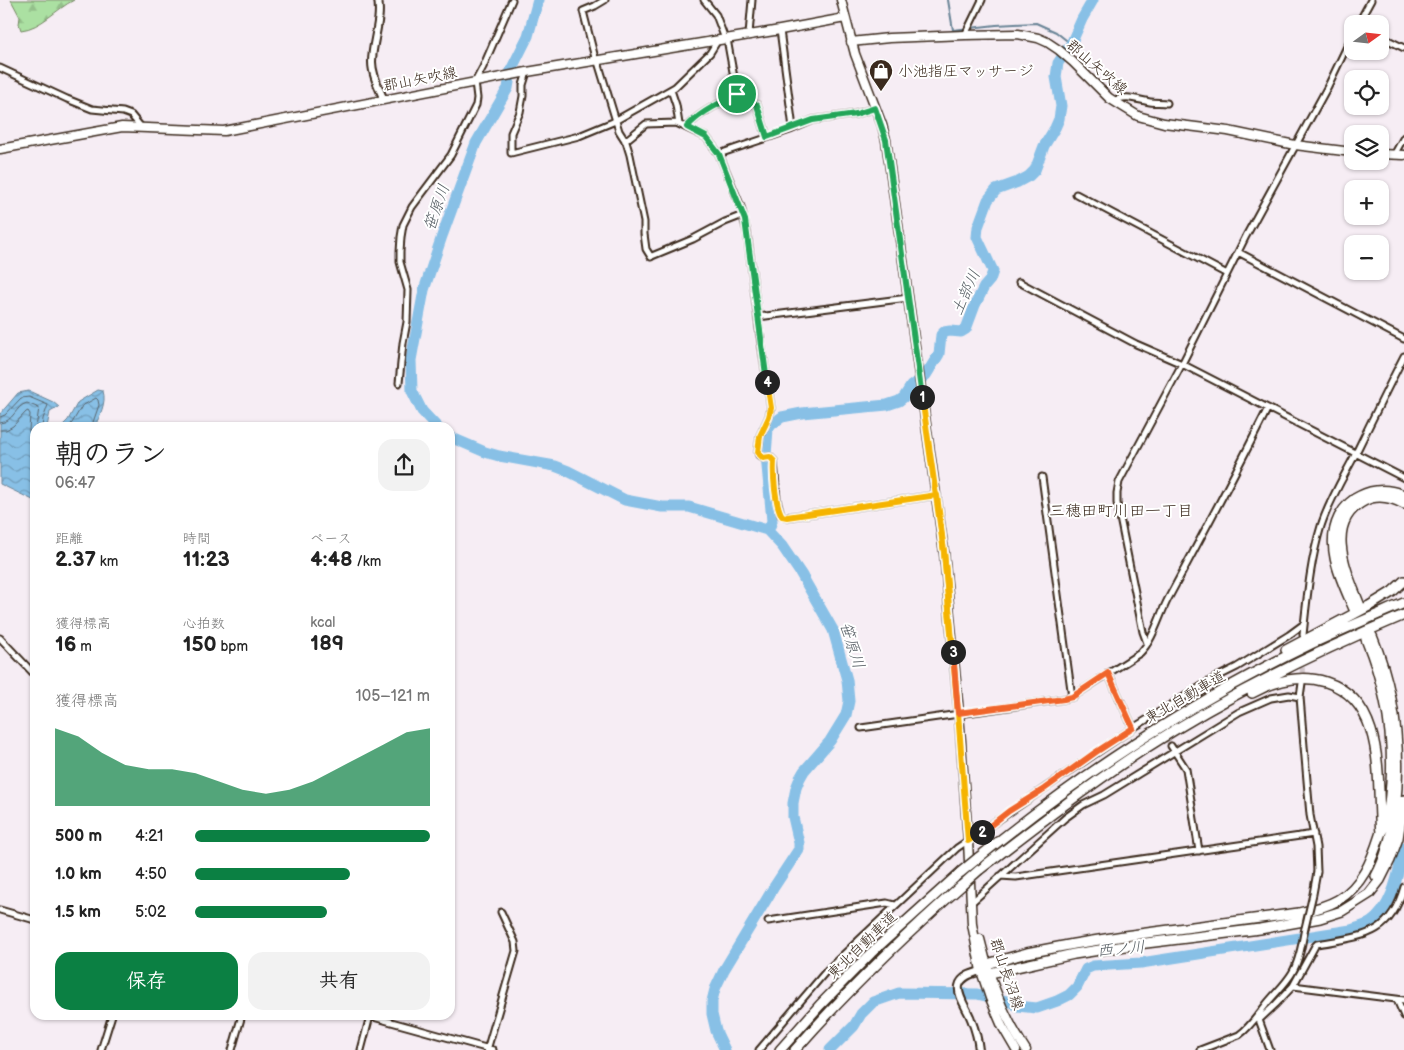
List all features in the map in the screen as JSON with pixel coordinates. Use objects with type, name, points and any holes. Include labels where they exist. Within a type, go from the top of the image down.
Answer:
[{"type":"highway","points":[[1404,495],[1382,489],[1364,493],[1348,504],[1336,524],[1334,552],[1340,575],[1357,607],[1341,552],[1341,536],[1345,520],[1359,504],[1374,498],[1389,498],[1404,504]]},
{"type":"highway","points":[[1210,698],[1275,656],[1392,592],[1404,581]]},
{"type":"highway","name":"東北自動車道","points":[[780,1050],[820,1005],[917,910],[1031,816],[1116,755],[1240,681],[1313,643],[1404,603]]},
{"type":"highway","name":"東北自動車道","points":[[795,1050],[826,1015],[906,935],[979,870],[1084,790],[1144,750],[1280,672],[1332,646],[1404,614]]},
{"type":"highway","points":[[986,969],[1027,953],[1124,936],[1299,913],[1322,908],[1340,899],[1357,885],[1373,858],[1386,822],[1392,768],[1391,738],[1384,695],[1369,637],[1383,664],[1393,706],[1397,732],[1398,781],[1393,822],[1384,858],[1374,879],[1360,900]]},
{"type":"highway","points":[[1144,750],[1258,690],[1274,684],[1304,678],[1330,683],[1353,699],[1364,715],[1372,734],[1379,770],[1381,834]]},
{"type":"highway","points":[[986,969],[1083,952],[1260,929],[1302,922],[1342,911],[1369,894],[1380,880],[1398,838],[1404,800]]},
{"type":"main road","name":"郡山長沼線","points":[[842,0],[851,42],[886,140],[937,495],[944,552],[958,713],[968,841],[972,924],[992,991],[993,1005],[1002,1026],[1016,1050]]},
{"type":"main road","name":"郡山矢吹線","points":[[0,149],[122,127],[224,131],[526,72],[845,18]]},
{"type":"main road","name":"郡山矢吹線","points":[[851,42],[889,38],[965,35],[1018,34],[1038,38],[1047,42],[1073,62],[1114,101],[1138,116],[1157,121],[1228,131],[1295,145],[1344,151]]},
{"type":"main road","points":[[1389,154],[1404,155]]},
{"type":"main road","name":"郡山長沼線","points":[[992,991],[1026,1050]]},
{"type":"street","points":[[378,0],[379,13],[373,44],[372,64],[384,100]]},
{"type":"street","points":[[399,383],[407,322],[408,290],[400,262],[400,237],[403,225],[412,207],[451,155],[468,120],[477,101],[476,82],[512,0]]},
{"type":"street","points":[[605,0],[583,11],[615,120],[630,155],[644,222],[646,249],[651,256],[693,239],[743,215]]},
{"type":"street","points":[[704,0],[716,15],[737,94]]},
{"type":"street","points":[[749,34],[752,0]]},
{"type":"street","points":[[965,35],[982,0]]},
{"type":"street","points":[[1363,15],[1371,0]]},
{"type":"street","points":[[780,30],[793,128]]},
{"type":"street","points":[[526,72],[520,112],[511,133],[511,152],[579,136],[615,120],[670,90],[692,71],[723,39]]},
{"type":"street","points":[[1389,40],[1404,48]]},
{"type":"street","points":[[1148,643],[1143,632],[1117,503],[1119,482],[1344,53]]},
{"type":"street","points":[[0,68],[67,100],[92,109],[123,112],[131,115],[141,127]]},
{"type":"street","points":[[670,90],[676,105],[679,124]]},
{"type":"street","points":[[687,127],[714,106],[737,94]]},
{"type":"street","points":[[737,94],[746,97],[750,102],[757,105],[767,137]]},
{"type":"street","points":[[1114,101],[1120,98],[1129,98],[1167,103]]},
{"type":"street","points":[[719,154],[813,120],[856,114],[875,108]]},
{"type":"street","points":[[625,141],[646,124],[679,124],[706,137],[719,154],[743,215],[747,232],[771,408],[760,436],[758,452],[763,458],[769,457],[774,461],[780,514],[783,517],[937,495]]},
{"type":"street","points":[[1394,154],[1404,137]]},
{"type":"street","points":[[1076,194],[1227,274]]},
{"type":"street","points":[[1238,252],[1404,340]]},
{"type":"street","points":[[1019,282],[1136,344],[1182,364],[1404,478]]},
{"type":"street","points":[[758,317],[908,298]]},
{"type":"street","points":[[1303,635],[1311,565],[1321,527],[1340,481],[1404,356]]},
{"type":"street","points":[[861,728],[1072,697],[1135,657],[1148,643],[1164,606],[1203,535],[1268,408]]},
{"type":"street","points":[[1042,477],[1072,697]]},
{"type":"street","points":[[759,1050],[828,968],[949,855],[1133,728],[1238,667],[1304,624]]},
{"type":"street","points":[[0,638],[30,670]]},
{"type":"street","points":[[1108,673],[1133,728]]},
{"type":"street","points":[[1258,1018],[1266,1004],[1292,972],[1298,960],[1317,872],[1300,697],[1302,683]]},
{"type":"street","points":[[971,903],[1065,818],[1083,805],[1104,795],[1239,712],[1263,700],[1289,695],[1300,697]]},
{"type":"street","points":[[1153,715],[1157,721]]},
{"type":"street","points":[[1171,746],[1186,769],[1199,851]]},
{"type":"street","points":[[1000,876],[1016,877],[1314,834]]},
{"type":"street","points":[[1200,1050],[1239,1035],[1276,1004],[1293,986],[1317,944],[1366,934],[1381,927],[1394,912],[1404,887]]},
{"type":"street","points":[[768,921],[887,904],[895,905]]},
{"type":"street","points":[[0,910],[30,919]]},
{"type":"street","points":[[383,1020],[490,1049],[516,951],[515,942],[501,912]]},
{"type":"street","points":[[979,1050],[978,1038],[960,994],[959,986],[962,980],[972,973],[986,969]]},
{"type":"street","points":[[1293,986],[1404,1000]]},
{"type":"street","points":[[1397,1000],[1404,1016]]},
{"type":"street","points":[[1258,1018],[1270,1050]]},
{"type":"street","points":[[102,1050],[111,1020]]},
{"type":"street","points":[[232,1050],[241,1020]]},
{"type":"street","points":[[360,1050],[367,1020]]},
{"type":"green space","points":[[11,0],[74,0],[35,26],[21,30],[19,24],[20,17]]},
{"type":"water","points":[[98,390],[103,391],[104,400],[97,422],[66,422],[78,402]]},
{"type":"water","points":[[29,391],[53,402],[59,407],[50,412],[48,422],[30,422],[30,499],[0,484],[0,414],[18,393]]},
{"type":"waterway","name":"笹原川","points":[[432,422],[422,411],[412,391],[411,360],[424,290],[476,143],[508,88],[511,70],[528,36],[538,0]]},
{"type":"waterway","points":[[948,0],[953,30],[1036,23],[1056,32],[1071,44]]},
{"type":"waterway","name":"土部川","points":[[767,530],[772,521],[766,455],[768,429],[772,424],[782,417],[802,413],[887,405],[899,401],[911,386],[926,375],[939,354],[941,335],[944,332],[961,332],[966,329],[975,305],[984,287],[990,280],[993,271],[977,237],[978,227],[988,200],[996,190],[1018,182],[1035,170],[1044,146],[1059,119],[1061,106],[1056,77],[1058,63],[1071,44],[1093,0]]},
{"type":"waterway","name":"笹原川","points":[[455,439],[499,456],[555,466],[625,500],[662,507],[689,507],[767,530],[782,546],[801,574],[833,630],[847,680],[849,701],[846,715],[830,741],[804,771],[796,788],[793,817],[799,849],[724,970],[715,989],[712,1001],[712,1014],[716,1031],[725,1050]]},
{"type":"waterway","name":"西ノ川","points":[[830,1050],[854,1026],[861,1014],[873,1002],[899,993],[977,994],[1011,1002],[1017,1006],[1037,1008],[1069,995],[1077,987],[1086,969],[1093,966],[1141,963],[1351,930],[1360,927],[1370,923],[1384,908],[1397,879],[1404,848]]},
{"type":"tunnel","points":[[1302,680],[1303,646]]},
{"type":"tunnel","points":[[1157,721],[1171,746]]},
{"type":"place","name":"小池指圧マッサージ","points":[[881,92]]},
{"type":"district","name":"三穂田町川田一丁目","points":[[1121,510]]},
{"type":"route","points":[[737,94],[714,106],[687,127],[710,140],[719,154],[745,220],[771,408],[760,436],[758,452],[763,458],[770,457],[774,461],[780,514],[783,517],[787,517],[937,495],[944,552],[958,713],[1072,697],[1108,673],[1133,728],[1009,811],[968,841],[944,552],[937,495],[884,132],[875,108],[856,114],[813,120],[767,137],[757,105],[750,102],[746,97],[737,94]]}]
